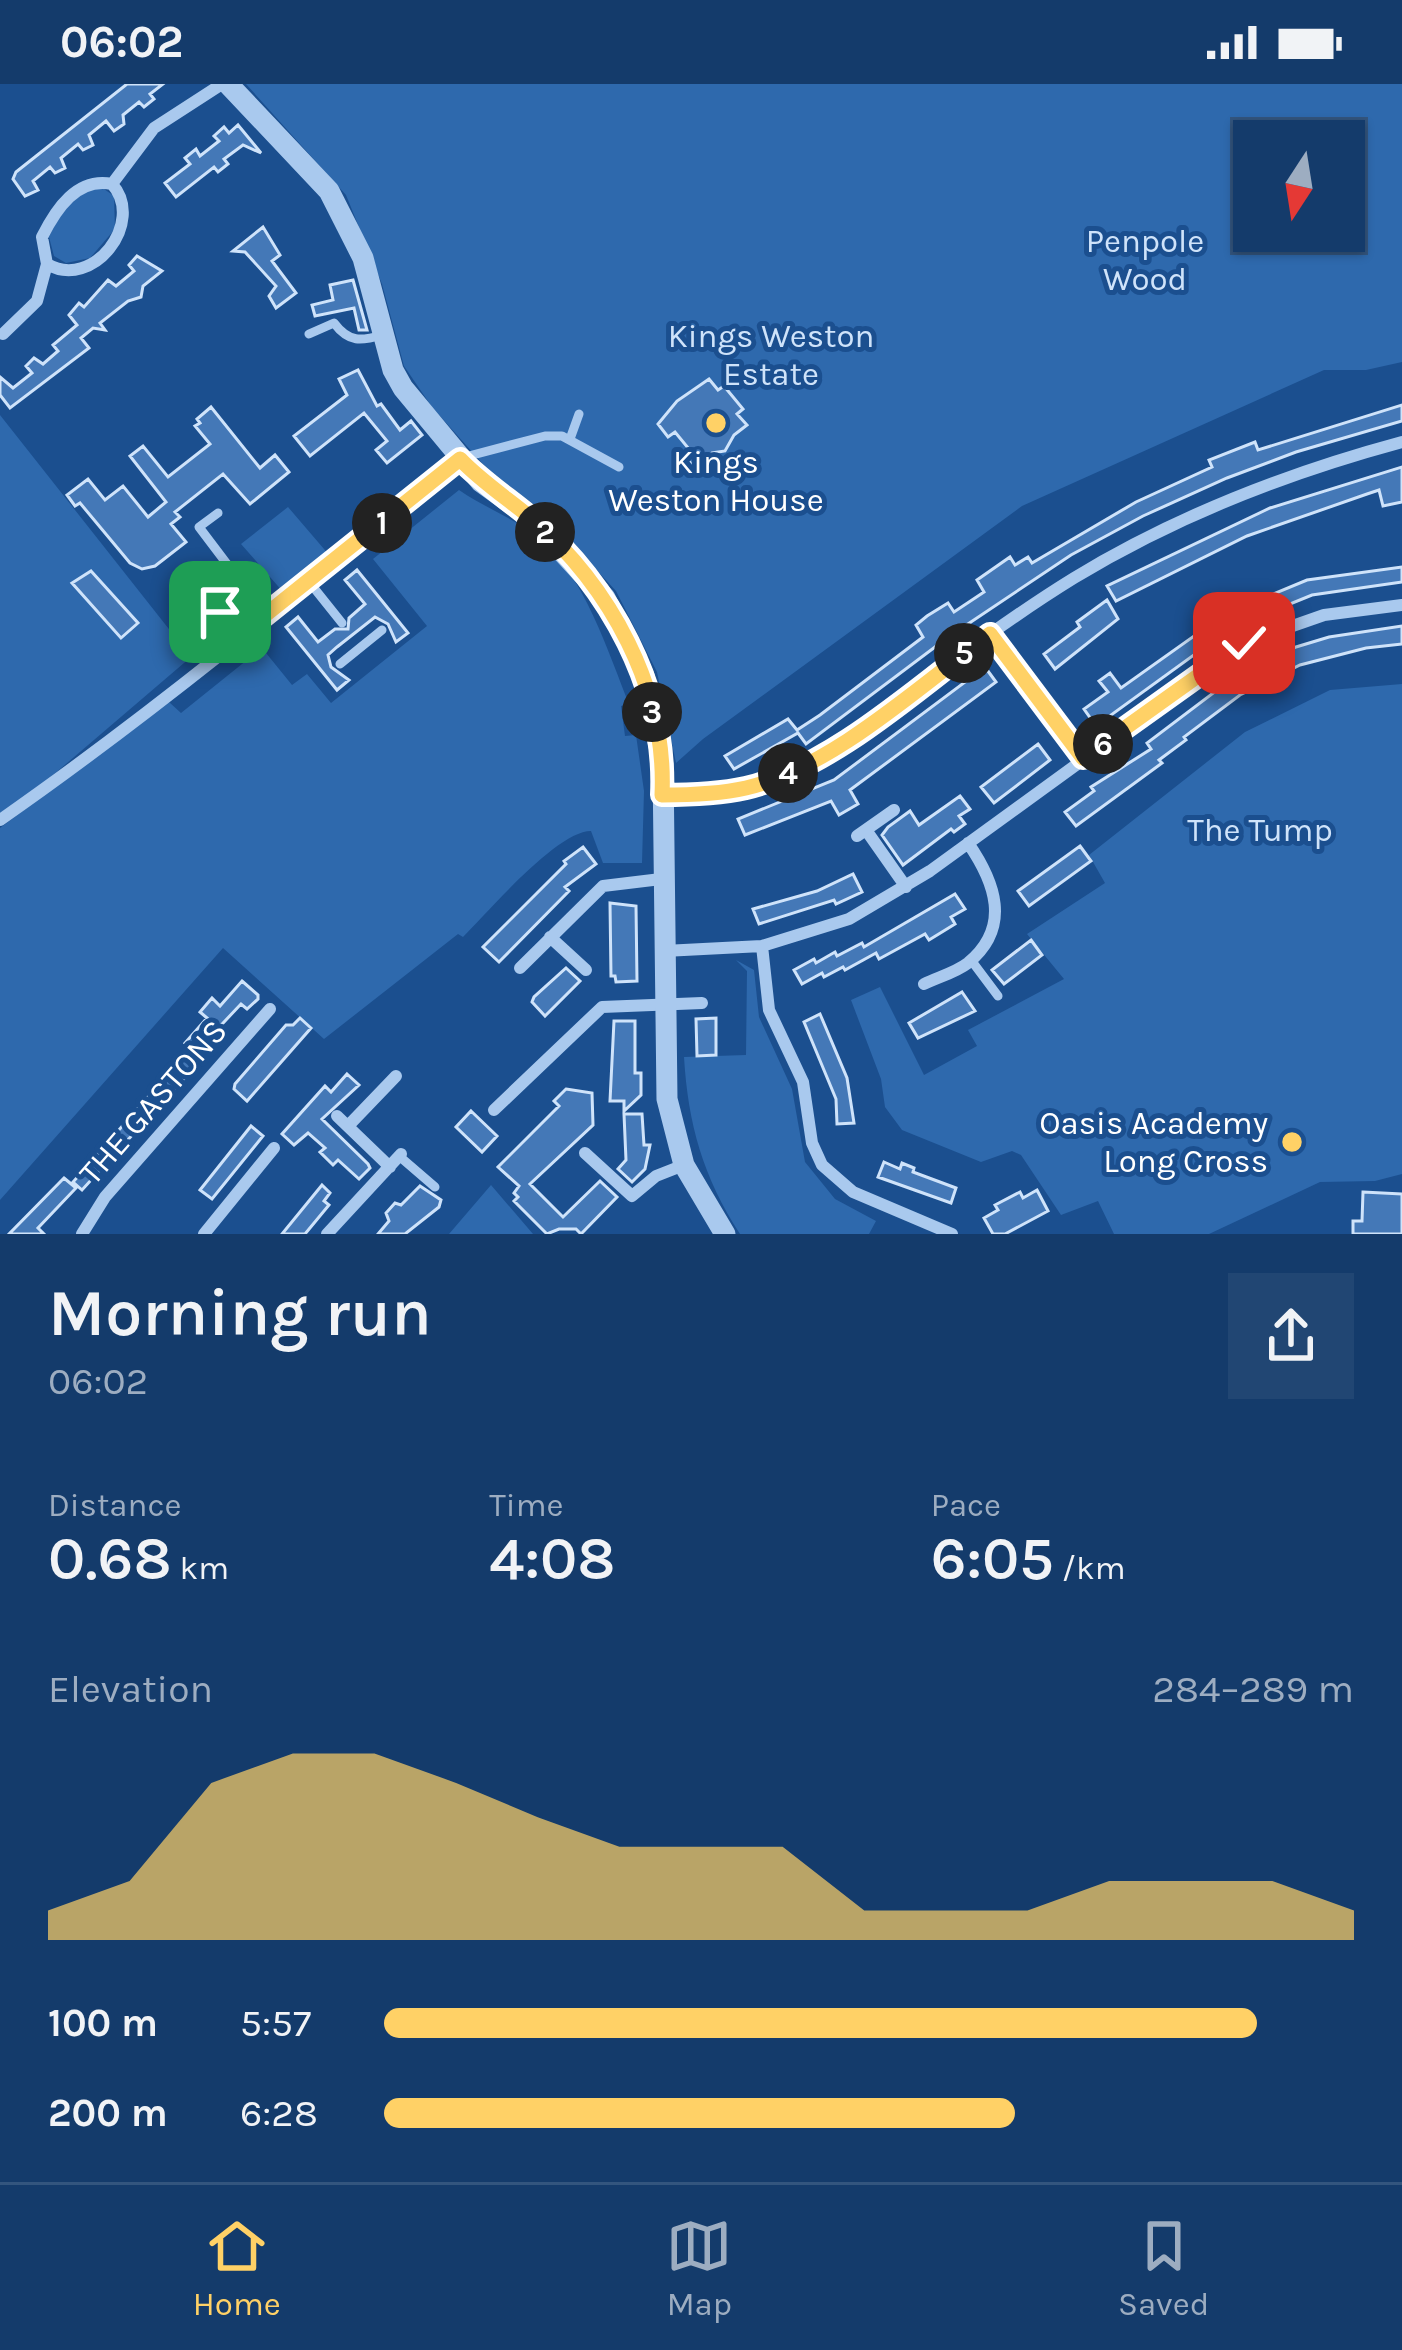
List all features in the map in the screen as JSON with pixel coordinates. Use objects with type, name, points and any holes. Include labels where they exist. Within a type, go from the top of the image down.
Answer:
[{"type":"street","points":[[112,184],[154,128],[225,84],[329,191],[363,258],[403,388],[482,482],[531,518],[604,598],[644,676],[663,765],[667,1099],[684,1165],[724,1234]]},
{"type":"street","points":[[3,334],[34,308],[47,264],[42,237],[62,202],[93,183],[112,184],[120,194],[123,213],[121,230],[112,245],[95,262],[76,270],[47,264]]},
{"type":"street","points":[[662,795],[748,788],[798,770],[1080,574],[1196,513],[1346,457],[1402,442]]},
{"type":"street","points":[[0,820],[57,781],[310,583],[460,459]]},
{"type":"street","points":[[662,951],[762,946],[848,919],[906,887],[1244,643],[1324,615],[1402,605]]},
{"type":"street","points":[[990,634],[1083,758]]},
{"type":"street","points":[[894,811],[861,833],[906,887]]},
{"type":"street","points":[[924,984],[971,961],[989,934],[995,902],[991,878],[968,843]]},
{"type":"street","points":[[520,968],[603,886],[662,879]]},
{"type":"street","points":[[550,937],[586,970]]},
{"type":"street","points":[[762,946],[769,1010],[800,1074],[812,1143],[822,1165],[853,1192],[952,1234]]},
{"type":"street","points":[[494,1111],[501,1095],[597,1010],[620,1004],[702,1003]]},
{"type":"street","name":"THE GASTONS","points":[[82,1234],[105,1197],[269,1009]]},
{"type":"street","points":[[327,1234],[397,1159],[343,1121],[396,1076]]},
{"type":"street","points":[[585,1153],[632,1196],[656,1176],[684,1165]]},
{"type":"street","points":[[203,1234],[271,1159]]},
{"type":"lane","points":[[308,334],[334,323],[353,340],[383,335]]},
{"type":"lane","points":[[570,439],[579,414]]},
{"type":"lane","points":[[460,459],[545,436],[570,439],[619,467]]},
{"type":"lane","points":[[218,512],[199,527],[227,564],[201,586],[239,636]]},
{"type":"lane","points":[[310,583],[342,623]]},
{"type":"lane","points":[[340,664],[382,630]]},
{"type":"lane","points":[[353,637],[362,647]]},
{"type":"lane","points":[[971,961],[998,996]]},
{"type":"lane","points":[[397,1159],[435,1187]]},
{"type":"green space","name":"Kings Weston Estate","points":[[246,84],[1402,84],[1402,362],[1366,370],[1324,370],[1022,506],[676,763],[657,672],[616,591],[539,508],[490,472],[432,407],[404,366],[382,284],[346,195]]},
{"type":"green space","points":[[91,189],[104,189],[114,196],[115,229],[90,258],[66,263],[54,256],[49,237],[66,209]]},
{"type":"green space","points":[[0,415],[191,657],[39,787],[0,813]]},
{"type":"green space","points":[[459,490],[540,539],[582,593],[629,704],[621,706],[625,736],[636,735],[644,791],[642,863],[603,863],[591,831],[560,844],[463,937],[458,934],[324,1039],[223,948],[0,1200],[0,828],[169,702],[181,713],[262,648],[292,685],[307,674],[331,703],[427,626],[373,559]]},
{"type":"green space","points":[[288,507],[330,556],[284,593],[241,544]]},
{"type":"green space","name":"The Tump","points":[[1402,684],[1402,1174],[1375,1181],[1320,1182],[1209,1234],[1114,1234],[1098,1201],[1061,1215],[1021,1155],[1012,1151],[981,1162],[902,1130],[885,1107],[881,1079],[851,1000],[880,987],[924,1075],[977,1046],[968,1030],[1064,979],[1027,934],[1105,883],[1089,855],[1245,732],[1330,690]]},
{"type":"green space","points":[[736,960],[754,970],[759,1017],[792,1089],[805,1162],[835,1199],[876,1221],[869,1234],[740,1234],[716,1192],[694,1127],[684,1057],[746,1055],[747,971]]},
{"type":"green space","points":[[491,1185],[533,1234],[449,1234]]},
{"type":"building","points":[[127,84],[163,84],[150,94],[154,99],[144,107],[139,102],[123,115],[124,124],[114,131],[106,121],[89,135],[93,145],[83,150],[78,144],[61,158],[65,168],[55,173],[50,167],[33,181],[38,190],[25,196],[13,179],[16,172]]},
{"type":"building","points":[[238,125],[261,153],[243,145],[224,159],[228,164],[218,172],[214,167],[176,197],[165,183],[190,164],[185,158],[196,149],[200,156],[219,141],[214,136],[224,127],[229,133]]},
{"type":"building","points":[[263,227],[280,255],[272,261],[296,293],[276,308],[269,296],[276,286],[245,252],[233,251]]},
{"type":"building","points":[[137,256],[162,271],[143,286],[141,297],[100,323],[105,330],[93,328],[81,338],[89,348],[10,408],[0,395],[0,377],[13,388],[32,373],[26,366],[34,358],[43,364],[58,351],[53,345],[77,325],[69,315],[79,303],[84,307],[108,280],[116,286],[134,271],[129,265]]},
{"type":"building","points":[[353,280],[367,330],[359,330],[354,308],[315,316],[312,305],[333,300],[330,285]]},
{"type":"building","points":[[358,370],[377,406],[381,404],[400,430],[411,421],[422,435],[387,463],[376,450],[387,441],[364,413],[310,456],[294,436],[347,395],[339,379]]},
{"type":"building","name":"Kings Weston House","points":[[709,379],[718,390],[724,386],[743,409],[737,414],[747,425],[725,451],[712,453],[693,466],[683,454],[689,449],[675,432],[668,437],[658,424],[677,401]]},
{"type":"building","points":[[1402,405],[1402,421],[1227,478],[1071,555],[947,638],[806,744],[798,733],[734,769],[725,756],[788,719],[797,730],[820,715],[923,637],[916,625],[927,616],[948,603],[954,612],[984,592],[977,580],[1010,557],[1015,565],[1028,557],[1032,563],[1136,502],[1212,467],[1209,460],[1255,442],[1258,450]]},
{"type":"building","points":[[211,407],[260,468],[275,455],[289,472],[250,504],[223,474],[175,512],[180,517],[171,524],[186,542],[155,566],[142,569],[130,563],[80,503],[75,506],[67,495],[88,479],[105,500],[123,486],[148,517],[166,502],[130,456],[143,446],[168,477],[210,444],[195,426]]},
{"type":"building","points":[[1402,467],[1402,502],[1383,506],[1379,490],[1247,536],[1116,601],[1107,586],[1270,508]]},
{"type":"building","points":[[1402,567],[1402,582],[1312,595],[1231,628],[1096,726],[1084,709],[1108,692],[1099,681],[1110,673],[1121,688],[1225,614],[1307,580]]},
{"type":"building","points":[[357,570],[408,633],[396,642],[388,624],[375,617],[337,647],[328,655],[331,667],[349,680],[337,690],[286,627],[298,617],[318,642],[335,629],[348,629],[349,618],[365,604],[345,580]]},
{"type":"building","points":[[91,571],[138,623],[121,638],[72,583]]},
{"type":"building","points":[[1107,600],[1118,619],[1055,669],[1044,654]]},
{"type":"building","points":[[1402,626],[1402,644],[1300,665],[1240,695],[1184,737],[1159,760],[1162,763],[1076,826],[1065,812],[1094,791],[1091,787],[1151,749],[1147,743],[1233,678],[1296,647]]},
{"type":"building","points":[[985,667],[996,682],[850,790],[858,804],[839,815],[831,801],[745,835],[738,819],[834,780]]},
{"type":"building","points":[[1038,744],[1050,760],[994,803],[981,787]]},
{"type":"building","points":[[960,796],[970,809],[959,816],[965,824],[903,865],[882,835],[888,827],[910,811],[919,825]]},
{"type":"building","points":[[1080,846],[1091,861],[1029,906],[1018,891]]},
{"type":"building","points":[[583,847],[596,864],[565,887],[569,891],[499,962],[483,947]]},
{"type":"building","points":[[853,874],[862,892],[836,904],[834,900],[759,924],[753,909],[817,891]]},
{"type":"building","points":[[955,894],[965,909],[951,917],[955,924],[929,940],[925,934],[879,959],[876,953],[845,970],[824,977],[822,973],[802,984],[794,970],[862,943],[864,947]]},
{"type":"building","points":[[610,903],[636,906],[637,981],[616,982],[611,976]]},
{"type":"building","points":[[1031,940],[1042,955],[1004,984],[992,970]]},
{"type":"building","points":[[566,968],[580,981],[545,1016],[532,1002],[534,997]]},
{"type":"building","points":[[242,981],[258,999],[247,1009],[241,1004],[208,1039],[212,1048],[82,1190],[73,1182],[191,1048],[185,1043],[207,1018],[200,1012],[212,998],[220,1006]]},
{"type":"building","points":[[962,992],[975,1011],[918,1038],[909,1023]]},
{"type":"building","points":[[820,1014],[847,1078],[854,1123],[837,1124],[836,1099],[804,1022]]},
{"type":"building","points":[[300,1018],[311,1028],[247,1101],[234,1089],[235,1084],[286,1025]]},
{"type":"building","points":[[716,1018],[716,1055],[697,1056],[696,1019]]},
{"type":"building","points":[[614,1021],[635,1021],[635,1073],[641,1073],[641,1095],[624,1111],[624,1101],[610,1101]]},
{"type":"building","points":[[347,1074],[359,1085],[322,1119],[368,1164],[370,1168],[359,1179],[338,1160],[333,1165],[320,1152],[325,1148],[308,1133],[294,1145],[282,1134],[325,1086],[331,1092]]},
{"type":"building","points":[[566,1089],[592,1093],[593,1125],[530,1184],[563,1217],[600,1181],[617,1197],[581,1234],[576,1229],[559,1229],[547,1234],[514,1201],[519,1186],[498,1167],[559,1106],[554,1101]]},
{"type":"building","points":[[471,1111],[497,1136],[482,1152],[456,1127]]},
{"type":"building","points":[[624,1114],[642,1114],[644,1145],[650,1145],[645,1169],[632,1182],[618,1169],[626,1160]]},
{"type":"building","points":[[251,1126],[263,1136],[212,1199],[200,1190]]},
{"type":"building","points":[[884,1162],[900,1169],[902,1163],[956,1188],[951,1203],[878,1177]]},
{"type":"building","points":[[64,1178],[76,1188],[38,1228],[44,1234],[9,1234]]},
{"type":"building","points":[[322,1185],[330,1193],[324,1201],[329,1205],[305,1234],[282,1234]]},
{"type":"building","points":[[420,1186],[441,1200],[439,1207],[405,1234],[378,1234],[389,1221],[386,1213]]},
{"type":"building","points":[[1037,1190],[1048,1211],[1005,1234],[993,1234],[984,1218],[998,1210],[995,1205],[1020,1192],[1023,1198]]},
{"type":"building","points":[[1363,1192],[1402,1194],[1402,1234],[1353,1234],[1353,1221],[1362,1221]]},
{"type":"place","name":"Kings Weston House","points":[[716,423]]},
{"type":"place","name":"Oasis Academy Long Cross","points":[[1292,1142]]},
{"type":"route","points":[[220,612],[239,636],[460,459],[482,482],[531,518],[604,598],[644,676],[663,765],[662,795],[748,788],[798,770],[840,745],[990,634],[1083,758],[1244,643]]},
{"type":"park label","name":"Penpole Wood","points":[[1145,260]]}]
